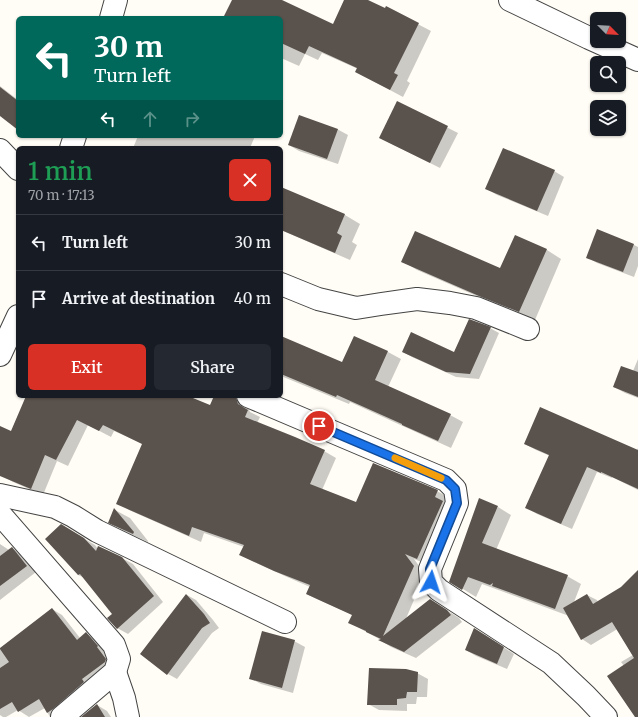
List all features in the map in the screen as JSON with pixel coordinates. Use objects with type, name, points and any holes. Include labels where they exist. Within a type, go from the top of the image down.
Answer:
[{"type":"street","points":[[112,16],[116,0]]},
{"type":"street","points":[[510,0],[638,60]]},
{"type":"street","points":[[0,150],[16,167]]},
{"type":"street","points":[[283,285],[318,299],[356,308],[417,299],[450,303],[476,308],[528,330]]},
{"type":"street","points":[[0,355],[16,320]]},
{"type":"street","points":[[253,398],[446,480],[455,489],[457,503],[430,569],[431,582],[439,590],[551,663],[606,717]]},
{"type":"street","points":[[0,495],[55,507],[97,531],[284,622]]},
{"type":"street","points":[[0,514],[114,645],[119,659],[115,672],[62,717]]},
{"type":"street","points":[[115,672],[124,698],[128,717]]},
{"type":"building","points":[[232,0],[282,0],[333,24],[344,0],[368,0],[385,8],[386,6],[419,23],[394,73],[398,75],[390,90],[355,72],[357,68],[309,46],[305,54],[283,44],[283,16],[224,16]]},
{"type":"building","points":[[0,87],[16,99],[16,128],[0,116]]},
{"type":"building","points":[[397,101],[448,126],[430,163],[379,138]]},
{"type":"building","points":[[299,115],[338,129],[327,159],[288,145]]},
{"type":"building","points":[[503,148],[555,170],[537,211],[485,189]]},
{"type":"building","points":[[283,188],[345,214],[337,233],[342,236],[335,253],[283,231]]},
{"type":"building","points":[[597,229],[634,244],[623,272],[586,258]]},
{"type":"building","points":[[415,231],[500,268],[515,235],[547,249],[519,312],[401,262]]},
{"type":"building","points":[[469,319],[491,327],[470,374],[446,372],[402,352],[411,332],[454,352]]},
{"type":"building","points":[[354,336],[388,351],[375,380],[451,414],[438,441],[337,395],[336,397],[283,375],[283,337],[342,362]]},
{"type":"building","points":[[621,366],[638,372],[638,397],[613,387]]},
{"type":"building","points":[[25,398],[193,398],[210,405],[213,398],[236,398],[238,404],[248,410],[245,417],[325,450],[310,484],[356,502],[373,463],[438,490],[435,497],[443,501],[417,559],[405,554],[414,566],[383,636],[430,599],[447,610],[451,615],[404,652],[378,640],[381,639],[348,623],[352,615],[306,594],[310,585],[239,555],[244,545],[192,527],[189,536],[116,504],[142,444],[103,425],[99,431],[77,420],[56,460],[45,455],[31,489],[0,476],[0,426],[11,431]]},
{"type":"building","points":[[540,407],[638,450],[638,489],[587,467],[561,524],[525,508],[549,455],[524,444]]},
{"type":"building","points":[[479,498],[498,506],[482,543],[568,575],[555,609],[492,586],[493,583],[490,585],[468,577],[462,590],[449,582]]},
{"type":"building","points":[[114,508],[134,532],[133,534],[108,523]]},
{"type":"building","points":[[61,524],[84,538],[96,551],[98,546],[122,557],[154,596],[117,629],[107,618],[112,614],[80,574],[78,575],[45,539]]},
{"type":"building","points":[[12,547],[27,566],[0,586],[0,556]]},
{"type":"building","points":[[638,570],[638,717],[635,717],[607,676],[634,658],[612,622],[581,640],[563,608],[587,594],[593,604],[621,587]]},
{"type":"building","points":[[186,594],[210,623],[202,628],[167,675],[140,654]]},
{"type":"building","points":[[52,608],[77,640],[86,632],[98,646],[97,647],[106,659],[105,662],[82,679],[84,682],[47,713],[39,699],[18,712],[12,702],[0,709],[0,668],[9,662],[0,648]]},
{"type":"building","points":[[474,628],[504,647],[497,664],[465,650]]},
{"type":"building","points":[[262,631],[295,640],[282,688],[249,679]]},
{"type":"building","points":[[369,668],[406,669],[418,672],[417,692],[407,692],[406,698],[397,699],[397,705],[367,705]]},
{"type":"building","points":[[97,704],[105,717],[81,717]]},
{"type":"slow traffic","points":[[395,458],[441,478]]},
{"type":"route","points":[[319,426],[446,480],[455,489],[457,503],[430,569],[431,582]]}]
